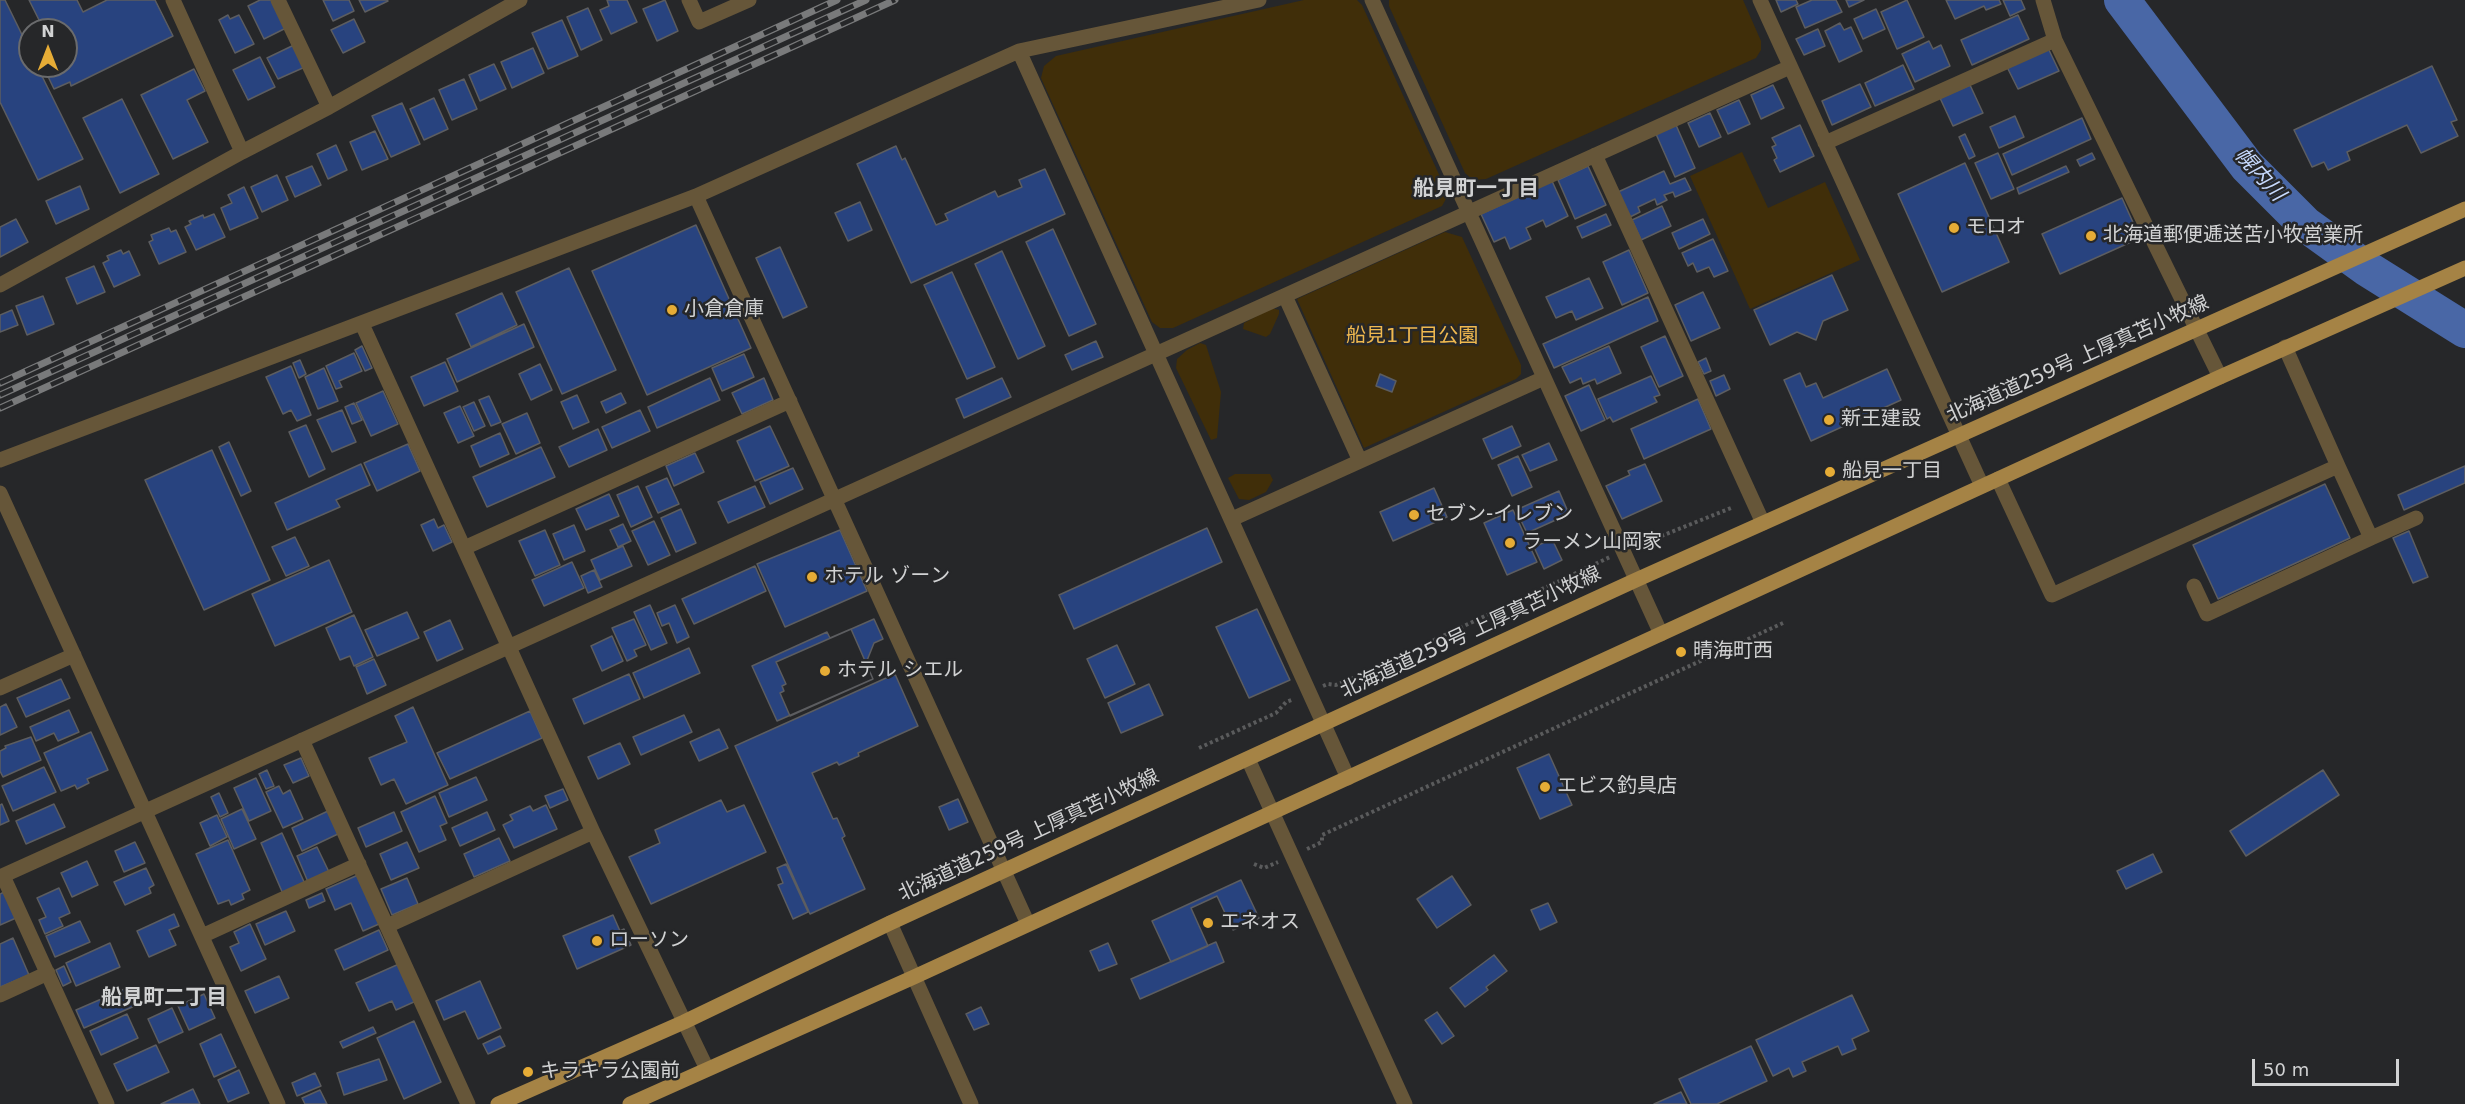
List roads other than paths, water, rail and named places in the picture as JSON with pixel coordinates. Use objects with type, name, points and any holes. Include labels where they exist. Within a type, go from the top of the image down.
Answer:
[{"type":"main road","name":"北海道道259号 上厚真苫小牧線","points":[[498,1104],[684,1022],[890,923],[1636,580],[2465,209]]},
{"type":"main road","points":[[630,1104],[914,977],[2284,347],[2465,268]]},
{"type":"street","points":[[173,0],[242,152]]},
{"type":"street","points":[[278,0],[330,108]]},
{"type":"street","points":[[0,285],[242,152],[330,108],[520,0]]},
{"type":"street","points":[[689,0],[699,22],[749,0]]},
{"type":"street","points":[[0,460],[696,196],[1019,51],[1259,0]]},
{"type":"street","points":[[1372,0],[1661,634]]},
{"type":"street","points":[[1760,0],[1982,486]]},
{"type":"street","points":[[2044,0],[2055,40],[2220,377]]},
{"type":"street","points":[[1825,143],[2055,40]]},
{"type":"street","points":[[1019,51],[1348,778]]},
{"type":"street","points":[[108,1104],[2,877],[1790,67]]},
{"type":"street","points":[[1595,155],[1763,523]]},
{"type":"street","points":[[696,196],[1028,924]]},
{"type":"street","points":[[1285,296],[1360,461]]},
{"type":"street","points":[[362,324],[593,832],[707,1069]]},
{"type":"street","points":[[2284,347],[2371,538]]},
{"type":"street","points":[[1232,519],[1544,378]]},
{"type":"street","points":[[464,548],[790,401]]},
{"type":"street","points":[[1998,479],[2052,596],[2338,466]]},
{"type":"street","points":[[0,493],[278,1104]]},
{"type":"street","points":[[2194,586],[2207,614],[2416,518]]},
{"type":"street","points":[[0,688],[74,655]]},
{"type":"street","points":[[302,740],[468,1104]]},
{"type":"street","points":[[1248,759],[1405,1104]]},
{"type":"street","points":[[387,926],[593,832]]},
{"type":"street","points":[[202,936],[359,864]]},
{"type":"street","points":[[890,923],[971,1104]]},
{"type":"street","points":[[0,995],[48,973]]},
{"type":"waterway","name":"幌内川","points":[[2122,0],[2247,166],[2305,224],[2366,268],[2465,330]]},
{"type":"railway","points":[[0,383],[837,0]]},
{"type":"railway","points":[[0,395],[866,0]]},
{"type":"railway","points":[[0,408],[895,0]]},
{"type":"place","name":"モロオ","points":[[1954,228]]},
{"type":"place","name":"北海道郵便逓送苫小牧営業所","points":[[2091,236]]},
{"type":"place","name":"小倉倉庫","points":[[672,310]]},
{"type":"place","name":"新王建設","points":[[1829,420]]},
{"type":"place","name":"船見一丁目","points":[[1830,472]]},
{"type":"place","name":"セブン-イレブン","points":[[1414,515]]},
{"type":"place","name":"ラーメン山岡家","points":[[1510,543]]},
{"type":"place","name":"ホテル ゾーン","points":[[812,577]]},
{"type":"place","name":"晴海町西","points":[[1681,652]]},
{"type":"place","name":"ホテル シエル","points":[[825,671]]},
{"type":"place","name":"エビス釣具店","points":[[1545,787]]},
{"type":"place","name":"エネオス","points":[[1208,923]]},
{"type":"place","name":"ローソン","points":[[597,941]]},
{"type":"place","name":"キラキラ公園前","points":[[528,1072]]},
{"type":"district","name":"船見町一丁目","points":[[1476,190]]},
{"type":"district","name":"船見町二丁目","points":[[164,999]]},
{"type":"park label","name":"船見1丁目公園","points":[[1412,337]]}]
